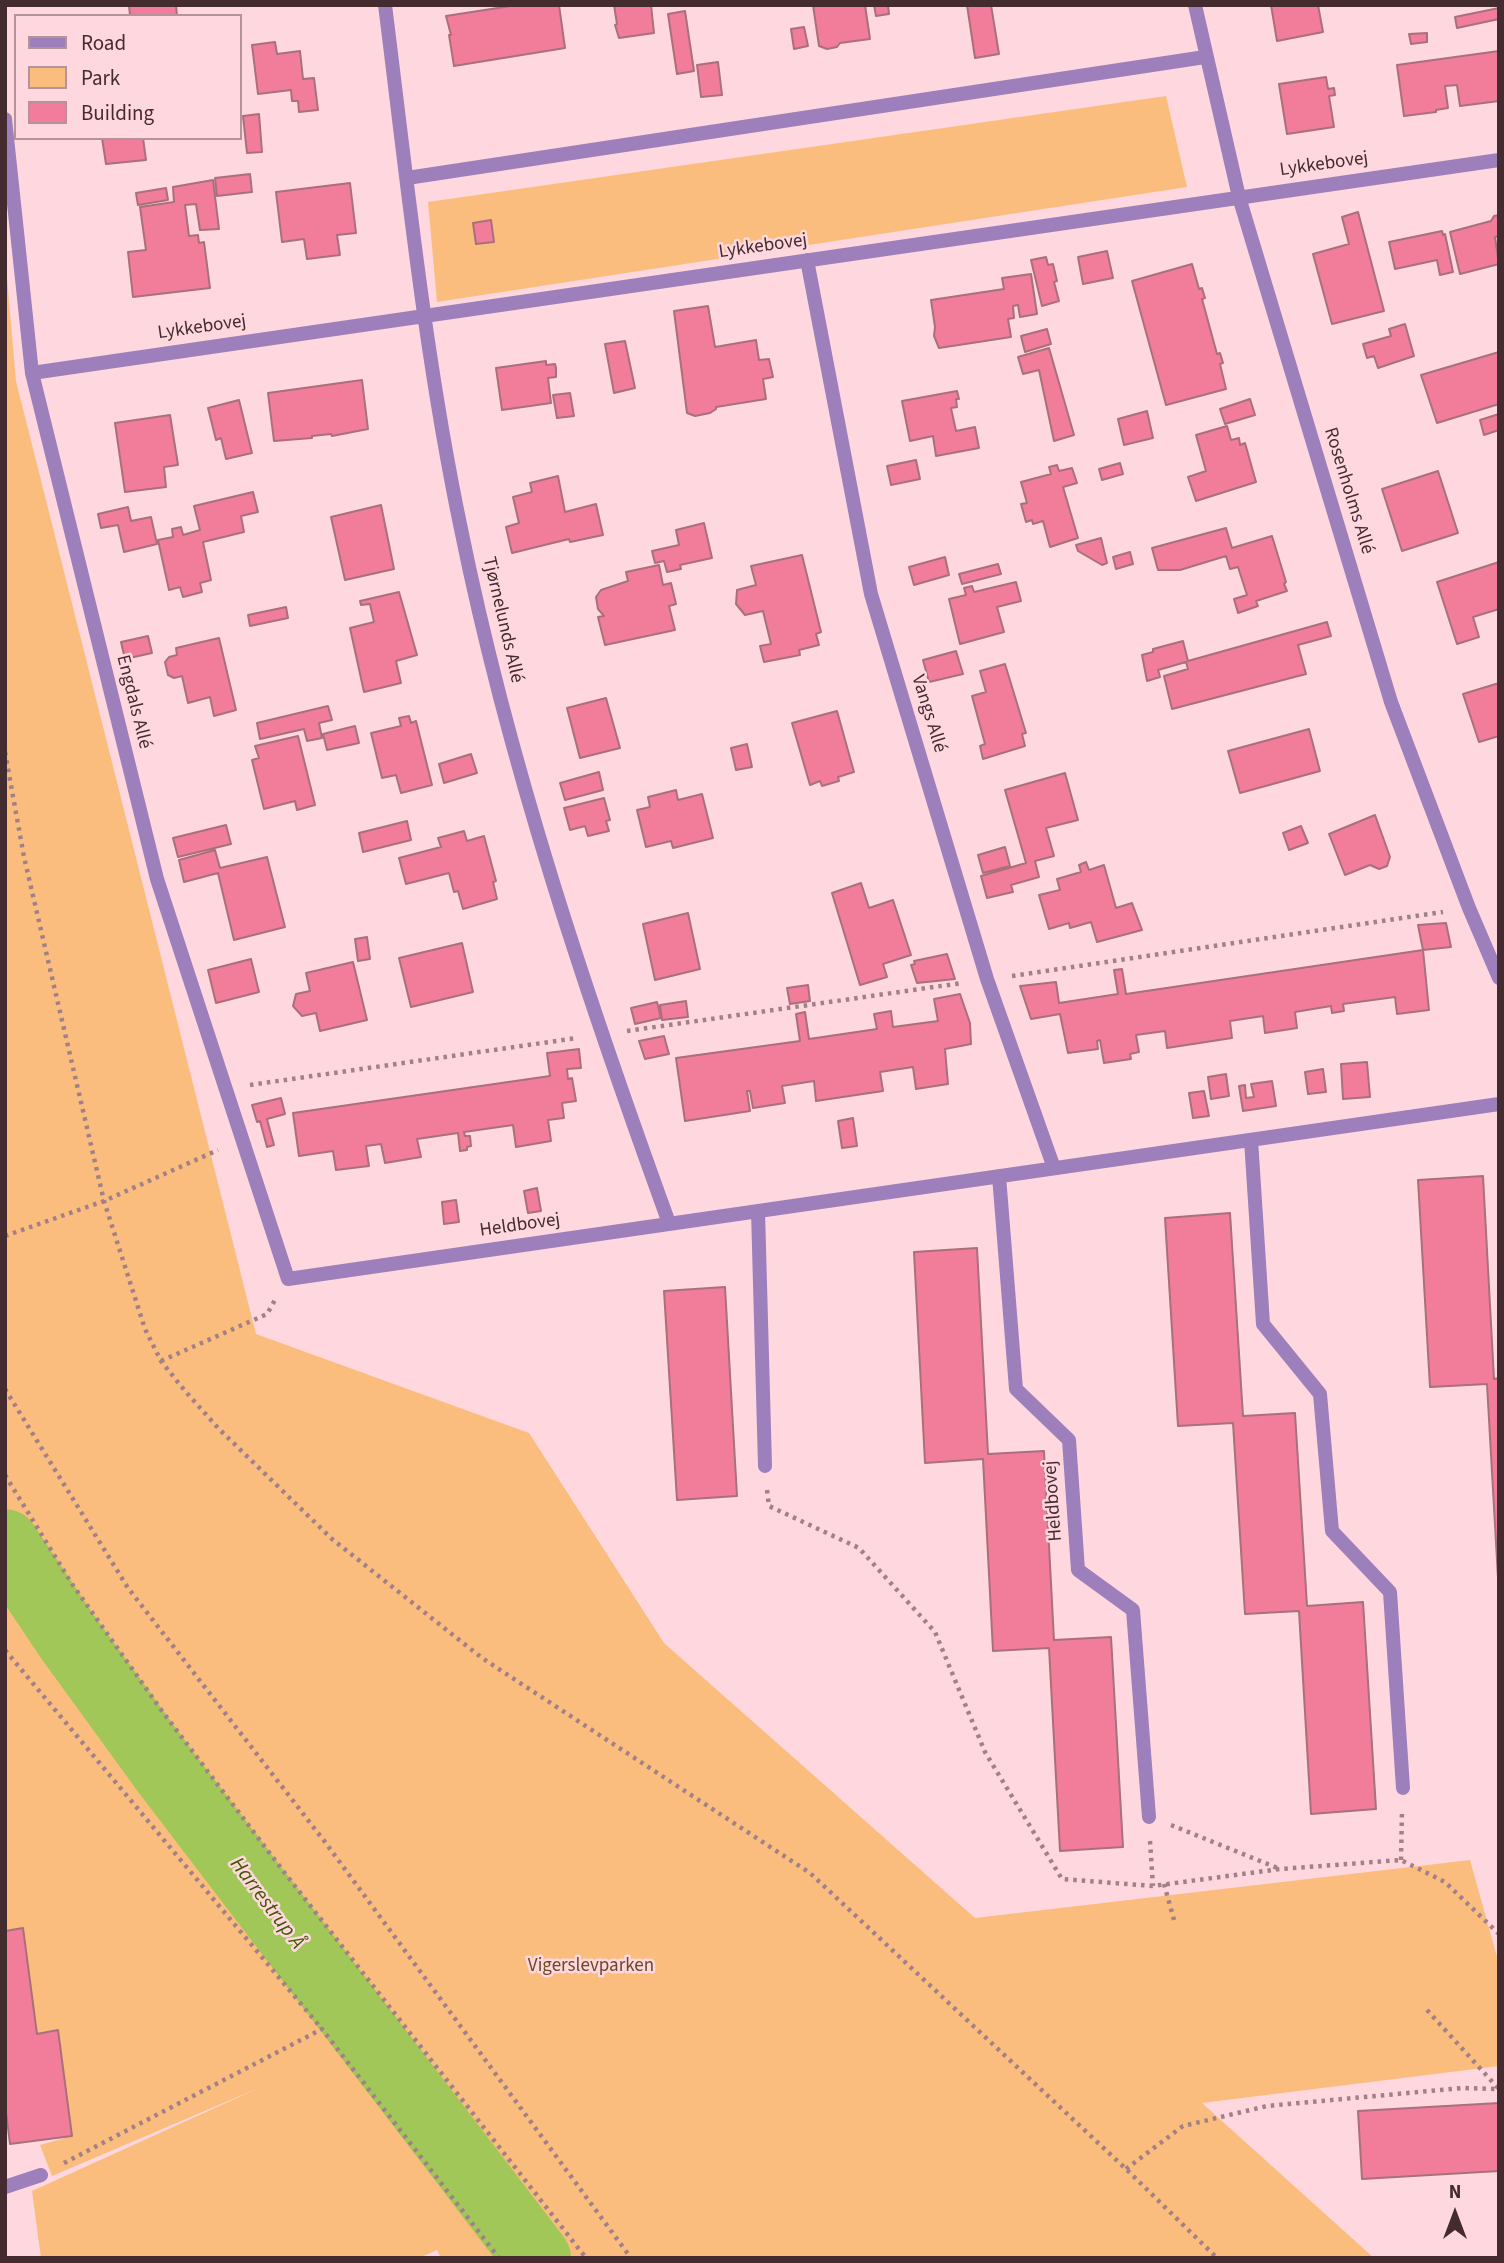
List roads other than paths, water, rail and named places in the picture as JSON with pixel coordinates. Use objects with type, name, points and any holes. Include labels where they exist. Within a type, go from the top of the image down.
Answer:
[{"type":"street","name":"Tjørnelunds Allé","points":[[385,5],[424,316],[461,529],[507,724],[601,1034],[669,1223]]},
{"type":"street","name":"Rosenholms Allé","points":[[1195,5],[1239,197],[1391,702],[1469,908],[1499,978]]},
{"type":"street","points":[[407,178],[1205,57]]},
{"type":"street","name":"Engdals Allé","points":[[5,119],[32,373],[157,879],[288,1279]]},
{"type":"street","name":"Lykkebovej","points":[[32,373],[1499,160]]},
{"type":"street","name":"Vangs Allé","points":[[807,260],[871,594],[987,979],[1054,1168]]},
{"type":"street","name":"Heldbovej","points":[[288,1279],[1499,1104]]},
{"type":"street","points":[[1251,1140],[1263,1324],[1320,1394],[1332,1531],[1390,1592],[1403,1787]]},
{"type":"street","name":"Heldbovej","points":[[999,1176],[1016,1389],[1069,1440],[1078,1570],[1133,1610],[1149,1817]]},
{"type":"street","points":[[758,1211],[765,1466]]},
{"type":"street","points":[[5,2187],[41,2175]]},
{"type":"waterway","name":"Harrestrup Å","points":[[5,1543],[67,1636],[165,1771],[537,2258]]},
{"type":"park label","name":"Vigerslevparken","points":[[591,1967]]}]
